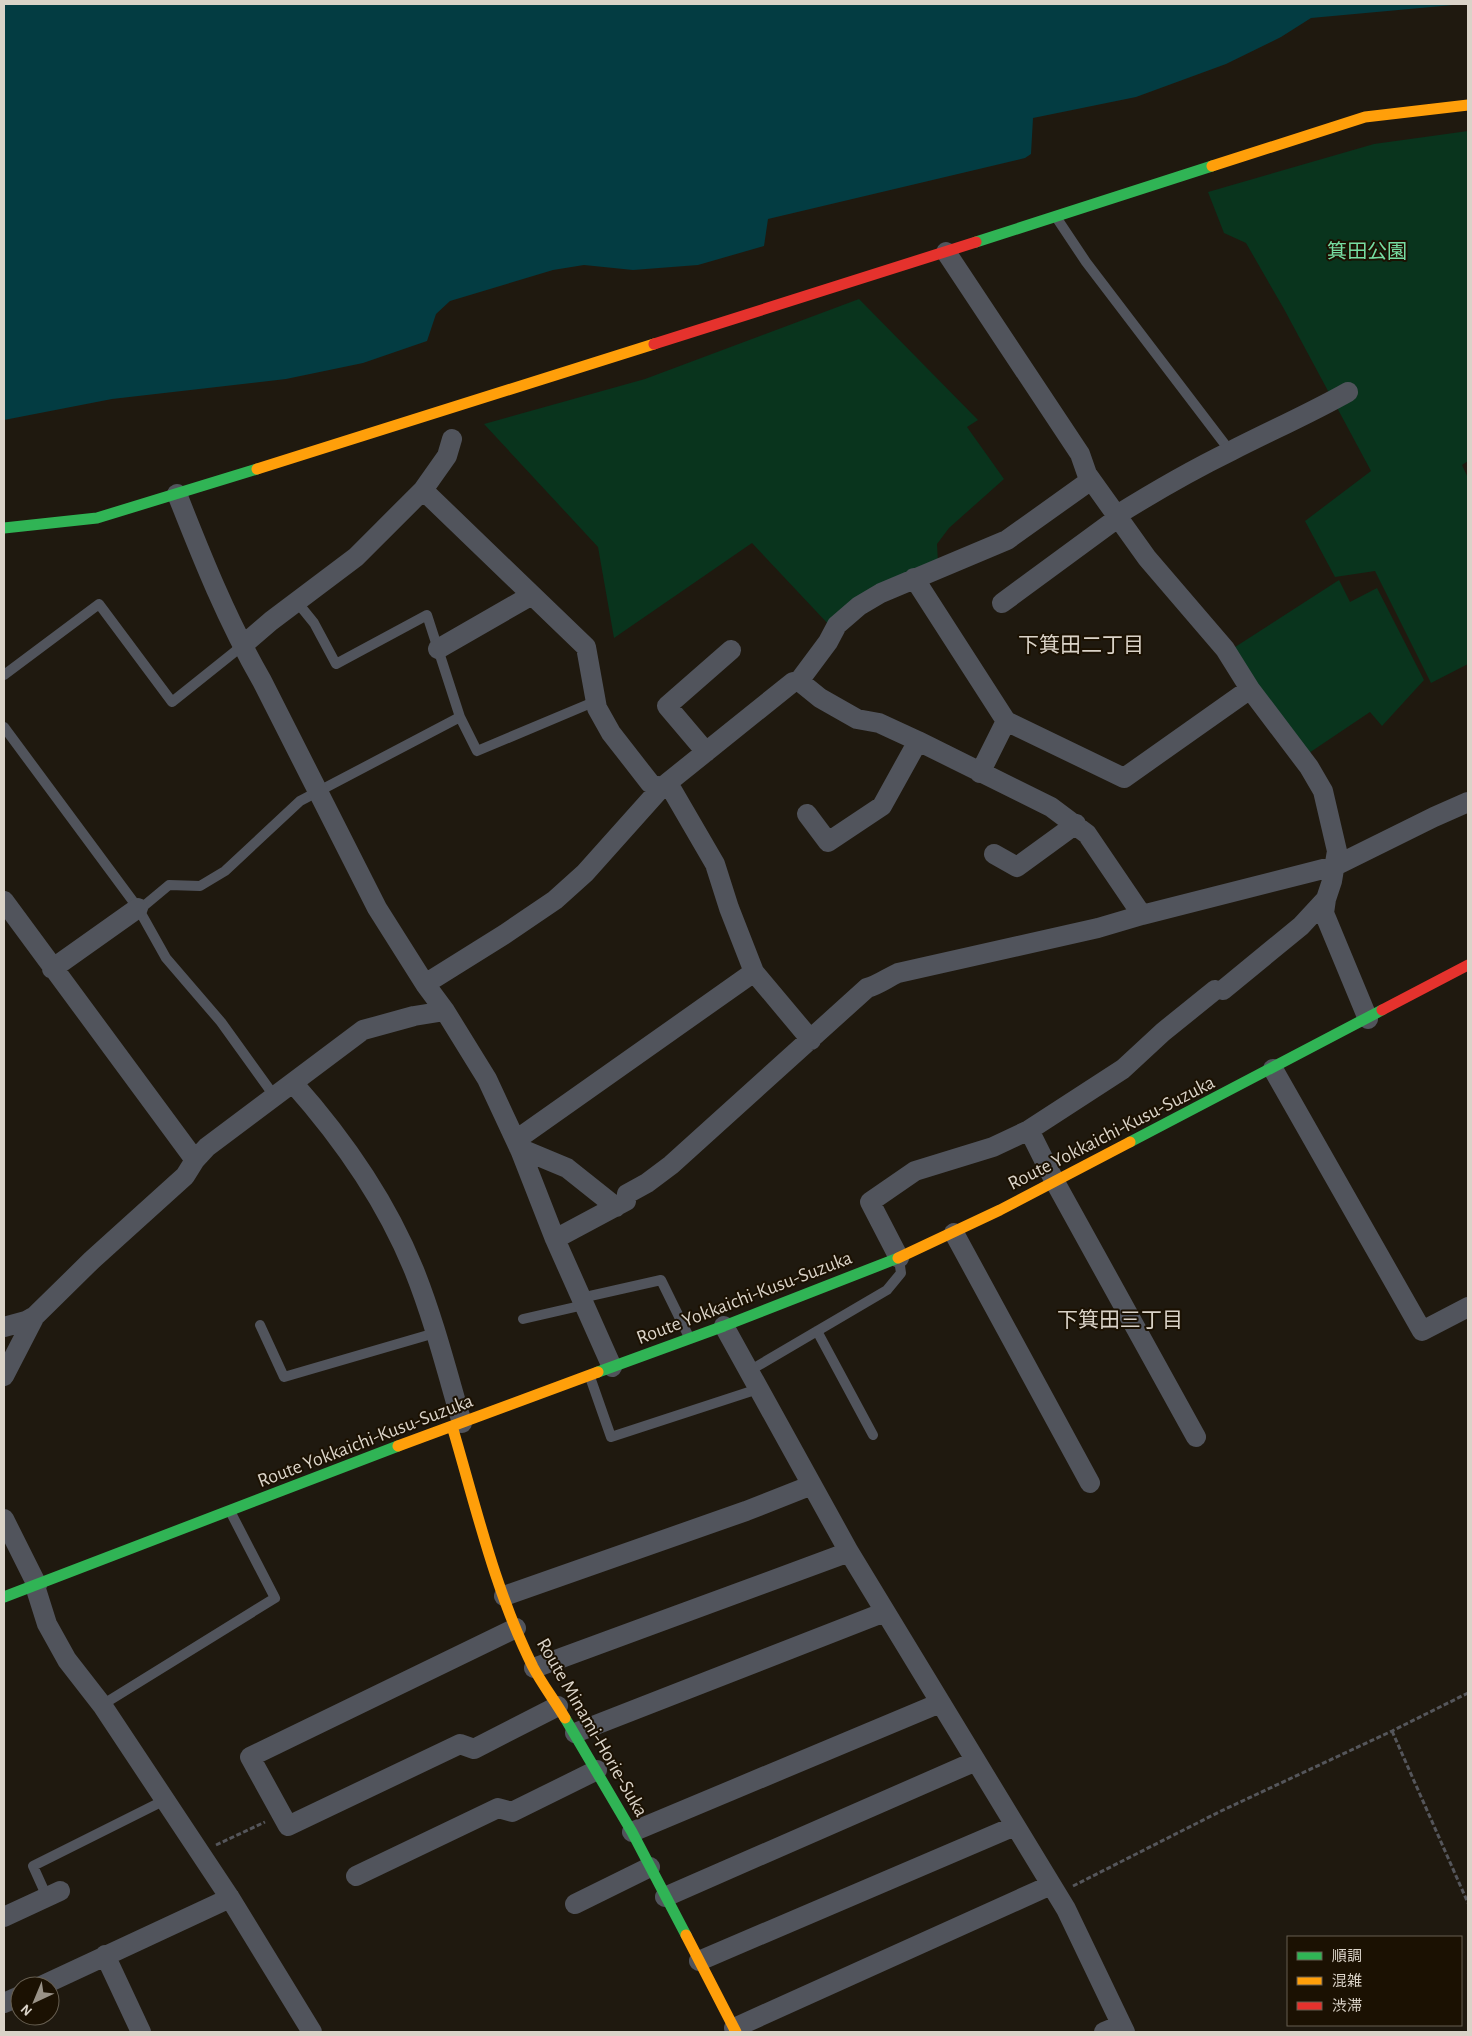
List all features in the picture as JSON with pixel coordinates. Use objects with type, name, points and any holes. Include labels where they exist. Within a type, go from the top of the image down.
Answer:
[{"type":"main road","points":[[4,528],[97,518],[177,494],[946,252],[1366,117],[1468,105]]},
{"type":"main road","name":"Route Yokkaichi-Kusu-Suzuka","points":[[4,1597],[457,1425],[690,1339],[899,1258],[954,1233],[1055,1182],[1368,1019],[1466,971]]},
{"type":"main road","name":"Route Minami-Horie-Suka","points":[[457,1425],[492,1564],[516,1628],[534,1668],[575,1733],[632,1832],[734,2031]]},
{"type":"street","points":[[946,252],[1080,454],[1091,480],[1147,558],[1225,649],[1250,689],[1309,767],[1322,791],[1337,851],[1324,913],[1368,1019]]},
{"type":"street","points":[[1002,603],[1118,516],[1155,492],[1230,451],[1306,415],[1348,392]]},
{"type":"street","points":[[242,646],[271,621],[356,557],[423,490],[447,456],[452,439]]},
{"type":"street","points":[[424,984],[505,934],[555,900],[585,872],[661,788],[793,682],[799,681],[828,642],[837,625],[848,615],[881,592],[1007,540],[1091,480]]},
{"type":"street","points":[[423,490],[586,647],[597,708],[611,733],[650,783],[672,790],[715,864],[754,972],[811,1040]]},
{"type":"street","points":[[177,494],[211,581],[242,646],[377,908],[424,984],[445,1011],[486,1079],[518,1144],[555,1239],[612,1368]]},
{"type":"street","points":[[914,578],[1006,721],[1124,778],[1250,689]]},
{"type":"street","points":[[438,649],[532,595]]},
{"type":"street","points":[[706,752],[667,706],[731,650]]},
{"type":"street","points":[[799,681],[820,698],[857,719],[879,723],[918,741],[1051,807],[1076,824],[1087,834],[1142,915]]},
{"type":"street","points":[[980,773],[1006,721]]},
{"type":"street","points":[[807,814],[828,842],[882,806],[918,741]]},
{"type":"street","points":[[555,1239],[626,1201],[627,1194],[647,1183],[671,1165],[867,988],[898,973],[1040,942],[1335,866],[1468,802]]},
{"type":"street","points":[[994,854],[1017,867],[1076,824]]},
{"type":"street","points":[[899,1258],[870,1202],[915,1171],[993,1147],[1029,1130],[1122,1069],[1163,1032],[1301,926],[1326,899]]},
{"type":"street","points":[[4,901],[11,926],[52,969],[195,1160]]},
{"type":"street","points":[[52,969],[138,909]]},
{"type":"street","points":[[518,1144],[754,972]]},
{"type":"street","points":[[4,1326],[26,1321],[35,1316],[92,1260],[185,1176],[206,1147],[363,1030],[414,1016],[445,1011]]},
{"type":"street","points":[[1273,1068],[1422,1331],[1468,1307]]},
{"type":"street","points":[[293,1083],[318,1110],[374,1191],[414,1270],[435,1333],[457,1425]]},
{"type":"street","points":[[1029,1130],[1055,1182],[1196,1437]]},
{"type":"street","points":[[518,1144],[567,1168],[616,1207]]},
{"type":"street","points":[[954,1233],[1090,1483]]},
{"type":"street","points":[[4,1376],[35,1316]]},
{"type":"street","points":[[724,1326],[849,1552],[1066,1909],[1117,2030]]},
{"type":"street","points":[[504,1596],[746,1511],[812,1485]]},
{"type":"street","points":[[4,1519],[36,1585],[47,1624],[67,1660],[102,1705],[230,1898],[312,2032]]},
{"type":"street","points":[[534,1668],[849,1552]]},
{"type":"street","points":[[575,1733],[885,1612]]},
{"type":"street","points":[[516,1628],[250,1757],[288,1826],[460,1744],[474,1749],[558,1706]]},
{"type":"street","points":[[632,1832],[940,1703]]},
{"type":"street","points":[[665,1897],[976,1761]]},
{"type":"street","points":[[356,1876],[498,1808],[512,1812],[597,1770]]},
{"type":"street","points":[[699,1961],[1015,1826]]},
{"type":"street","points":[[575,1904],[650,1867]]},
{"type":"street","points":[[734,2031],[1054,1889]]},
{"type":"street","points":[[4,1917],[54,1894]]},
{"type":"street","points":[[60,1977],[230,1898]]},
{"type":"street","points":[[105,1956],[141,2032]]},
{"type":"lane","points":[[1055,216],[1086,262],[1230,451]]},
{"type":"lane","points":[[297,602],[318,629],[336,664],[427,615],[460,717],[477,751],[596,701]]},
{"type":"lane","points":[[4,675],[99,604],[172,702],[242,646]]},
{"type":"lane","points":[[138,909],[170,886],[200,886],[225,871],[300,801],[460,717]]},
{"type":"lane","points":[[4,727],[138,909],[166,958],[221,1022],[274,1096]]},
{"type":"lane","points":[[749,1371],[886,1290],[901,1273],[899,1258]]},
{"type":"lane","points":[[523,1319],[661,1280],[690,1339]]},
{"type":"lane","points":[[260,1325],[284,1377],[435,1333]]},
{"type":"lane","points":[[817,1331],[873,1435]]},
{"type":"lane","points":[[589,1376],[611,1437],[758,1389]]},
{"type":"lane","points":[[102,1705],[275,1598],[230,1511]]},
{"type":"lane","points":[[54,1894],[33,1866],[165,1800]]},
{"type":"path","points":[[1054,1889],[1392,1731],[1468,1693]]},
{"type":"path","points":[[1392,1731],[1468,1903]]},
{"type":"path","points":[[200,1853],[282,1814]]},
{"type":"green space","name":"箕田公園","points":[[1468,131],[1468,461],[1462,465],[1468,478],[1468,664],[1431,683],[1375,571],[1335,577],[1305,521],[1371,471],[1284,309],[1246,243],[1224,233],[1208,192],[1374,144]]},
{"type":"green space","points":[[859,299],[978,420],[967,427],[1004,479],[949,528],[937,544],[938,562],[830,626],[752,543],[614,638],[598,547],[484,424],[645,379]]},
{"type":"green space","points":[[1339,580],[1350,602],[1377,588],[1424,680],[1382,726],[1370,712],[1306,755],[1232,649]]},
{"type":"water","points":[[4,4],[1464,4],[1311,18],[1281,37],[1226,64],[1136,97],[1033,118],[1031,154],[1025,158],[768,219],[764,246],[698,265],[633,270],[584,265],[553,270],[450,301],[436,314],[427,341],[363,363],[286,379],[112,399],[4,420]]},
{"type":"traffic: fast","points":[[976,242],[1212,166]]},
{"type":"traffic: fast","points":[[4,528],[97,518],[257,469]]},
{"type":"traffic: fast","points":[[1130,1142],[1382,1010]]},
{"type":"traffic: fast","points":[[598,1372],[724,1326],[898,1258]]},
{"type":"traffic: fast","points":[[4,1597],[398,1446]]},
{"type":"traffic: fast","points":[[565,1718],[632,1832],[686,1935]]},
{"type":"traffic: slow","points":[[1212,166],[1365,117],[1468,105]]},
{"type":"traffic: slow","points":[[257,469],[654,344]]},
{"type":"traffic: slow","points":[[898,1258],[1000,1210],[1130,1142]]},
{"type":"traffic: slow","points":[[398,1446],[598,1372]]},
{"type":"traffic: slow","points":[[452,1426],[487,1548],[508,1609],[533,1667],[565,1718]]},
{"type":"traffic: slow","points":[[686,1935],[736,2032]]},
{"type":"traffic: jam","points":[[654,344],[976,242]]},
{"type":"traffic: jam","points":[[1382,1010],[1468,965]]},
{"type":"district","name":"下箕田二丁目","points":[[1081,645]]},
{"type":"district","name":"下箕田三丁目","points":[[1120,1320]]}]
